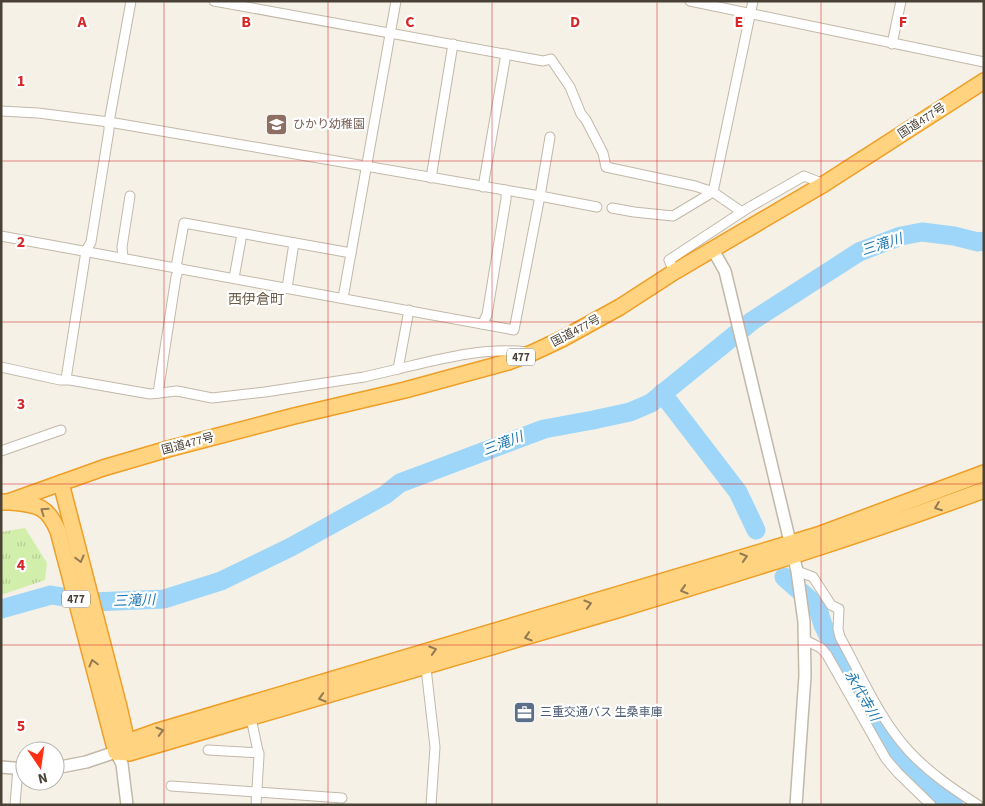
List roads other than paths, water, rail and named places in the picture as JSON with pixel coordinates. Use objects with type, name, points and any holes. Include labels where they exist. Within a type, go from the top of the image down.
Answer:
[{"type":"highway","name":"国道477号","points":[[5,502],[62,489],[103,468],[168,449],[294,416],[405,390],[508,362],[532,352],[562,339],[620,307],[674,272],[824,184],[984,81]]},
{"type":"highway","points":[[124,753],[155,732],[308,688],[795,561],[917,499],[984,473]]},
{"type":"highway","name":"国道477号","points":[[62,489],[124,753]]},
{"type":"highway","points":[[124,753],[795,561],[984,490]]},
{"type":"highway","name":"国道477号","points":[[5,502],[36,506],[49,513],[58,531],[113,709]]},
{"type":"highway","points":[[308,688],[366,676],[411,663],[416,663],[426,668]]},
{"type":"street","points":[[66,379],[86,251],[91,242],[109,122],[131,1]]},
{"type":"street","points":[[214,1],[543,61],[551,59],[570,87],[580,114],[586,120],[603,153],[606,167],[695,186],[713,192],[742,212]]},
{"type":"street","points":[[343,298],[396,1]]},
{"type":"street","points":[[612,208],[672,216],[713,192],[753,1]]},
{"type":"street","points":[[892,44],[901,1]]},
{"type":"street","points":[[694,2],[984,62]]},
{"type":"street","points":[[431,178],[453,44]]},
{"type":"street","points":[[483,187],[506,54]]},
{"type":"street","points":[[1,111],[38,113],[109,122],[597,207]]},
{"type":"street","points":[[1,236],[514,330],[550,137]]},
{"type":"street","points":[[674,272],[669,260],[742,212],[804,176],[824,184]]},
{"type":"street","points":[[482,324],[487,316],[506,190]]},
{"type":"street","points":[[122,258],[130,196]]},
{"type":"street","points":[[158,393],[184,224],[351,253]]},
{"type":"street","points":[[234,278],[242,234]]},
{"type":"street","points":[[287,288],[294,243]]},
{"type":"street","points":[[713,250],[725,271],[795,561],[802,609],[806,676],[796,805]]},
{"type":"street","points":[[398,369],[409,310]]},
{"type":"street","points":[[1,367],[60,380],[66,379],[150,394],[177,391],[212,398],[232,397],[364,377],[444,358],[499,351],[532,352]]},
{"type":"street","points":[[1,451],[61,430]]},
{"type":"street","points":[[795,561],[813,578],[831,605],[839,609],[838,629],[840,637],[895,735],[927,769],[978,805]]},
{"type":"street","points":[[804,640],[821,648],[827,655],[886,759],[931,805]]},
{"type":"street","points":[[426,668],[435,747],[430,805]]},
{"type":"street","points":[[251,718],[259,753],[256,805]]},
{"type":"street","points":[[208,750],[259,753]]},
{"type":"street","points":[[65,766],[124,753],[127,805]]},
{"type":"street","points":[[1,767],[15,768]]},
{"type":"street","points":[[172,786],[342,798]]},
{"type":"street","points":[[15,805],[18,791]]},
{"type":"waterway","name":"三滝川","points":[[1,609],[51,595],[93,602],[164,599],[221,581],[291,547],[385,495],[400,483],[544,429],[630,412],[651,403],[752,321],[859,252],[901,236],[922,232],[954,236],[978,242],[984,241]]},
{"type":"waterway","name":"永代寺川","points":[[662,393],[738,492],[756,530]]},
{"type":"waterway","name":"永代寺川","points":[[784,577],[817,606],[823,625],[835,650],[896,754],[924,782],[954,805]]},
{"type":"place","name":"ひかり幼稚園","points":[[277,124]]},
{"type":"place","name":"三重交通バス 生桑車庫","points":[[524,712]]},
{"type":"district","name":"西伊倉町","points":[[256,300]]}]
